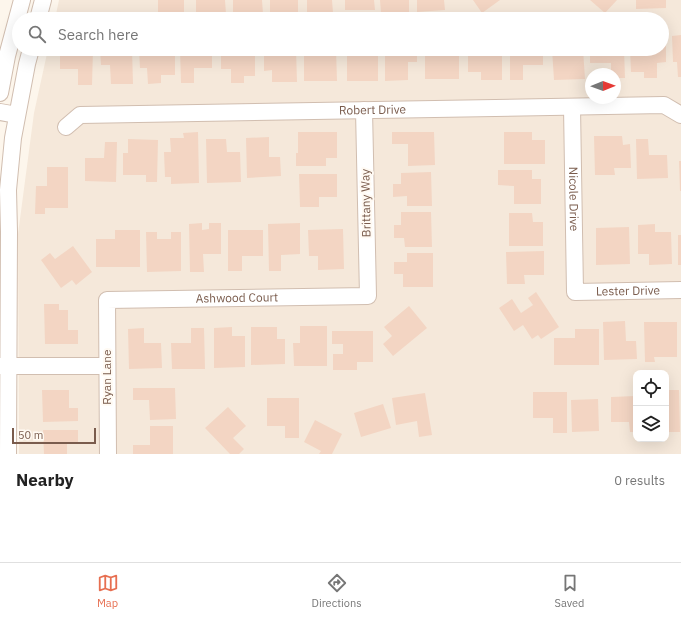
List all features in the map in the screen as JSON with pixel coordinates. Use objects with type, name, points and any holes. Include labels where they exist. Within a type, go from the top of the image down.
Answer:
[{"type":"street","points":[[19,12],[22,0]]},
{"type":"street","points":[[40,12],[43,0]]},
{"type":"street","points":[[0,93],[12,37]]},
{"type":"street","points":[[8,454],[4,366],[9,240],[8,190],[13,138],[29,56]]},
{"type":"street","name":"Robert Drive","points":[[66,127],[80,115],[664,105],[681,115]]},
{"type":"street","name":"Nicole Drive","points":[[572,107],[575,292]]},
{"type":"street","name":"Brittany Way","points":[[364,110],[368,296]]},
{"type":"street","points":[[0,112],[17,115]]},
{"type":"street","name":"Lester Drive","points":[[575,292],[681,290]]},
{"type":"street","name":"Ashwood Court","points":[[107,300],[368,296]]},
{"type":"street","name":"Ryan Lane","points":[[107,300],[108,454]]},
{"type":"street","points":[[4,366],[107,366]]},
{"type":"shaded area","points":[[59,0],[681,0],[681,454],[19,454],[18,234],[34,113],[46,56],[669,56],[669,12],[56,12]]},
{"type":"building","points":[[158,0],[184,0],[184,12],[158,12]]},
{"type":"building","points":[[196,0],[225,0],[226,12],[196,12]]},
{"type":"building","points":[[233,0],[262,0],[263,12],[233,12]]},
{"type":"building","points":[[270,0],[298,0],[298,12],[270,12]]},
{"type":"building","points":[[307,0],[332,0],[333,12],[307,12]]},
{"type":"building","points":[[345,0],[374,0],[375,10],[345,10]]},
{"type":"building","points":[[380,0],[409,0],[409,12],[381,12]]},
{"type":"building","points":[[417,0],[444,0],[445,10],[417,12]]},
{"type":"building","points":[[473,0],[500,0],[483,12],[481,12]]},
{"type":"building","points":[[590,0],[617,0],[606,12],[604,12]]},
{"type":"building","points":[[636,0],[666,0],[666,8],[636,9]]},
{"type":"building","points":[[681,35],[681,77],[678,77],[677,62],[673,62],[672,36]]},
{"type":"building","points":[[60,56],[93,56],[92,85],[78,85],[78,69],[60,69]]},
{"type":"building","points":[[100,56],[132,56],[133,84],[111,84],[110,65],[101,65]]},
{"type":"building","points":[[139,56],[175,56],[175,75],[161,75],[161,83],[148,84],[147,68],[140,68]]},
{"type":"building","points":[[180,56],[212,56],[212,68],[194,68],[194,83],[181,83]]},
{"type":"building","points":[[221,56],[255,56],[255,76],[244,76],[244,83],[231,83],[231,69],[221,69]]},
{"type":"building","points":[[264,56],[296,56],[297,82],[272,82],[272,70],[264,71]]},
{"type":"building","points":[[304,56],[336,56],[337,81],[304,81]]},
{"type":"building","points":[[347,56],[378,56],[378,81],[347,81]]},
{"type":"building","points":[[385,56],[417,56],[417,62],[408,62],[408,80],[385,81]]},
{"type":"building","points":[[425,56],[459,56],[459,79],[425,79]]},
{"type":"building","points":[[468,56],[502,56],[502,80],[481,80],[481,72],[468,72]]},
{"type":"building","points":[[510,56],[543,56],[543,65],[523,65],[523,80],[510,80]]},
{"type":"building","points":[[552,56],[583,56],[585,79],[554,80]]},
{"type":"building","points":[[590,56],[624,56],[625,78],[621,78],[621,68],[611,68],[611,63],[590,63]]},
{"type":"building","points":[[630,56],[666,56],[666,62],[657,63],[657,78],[644,78],[644,72],[631,72]]},
{"type":"building","points":[[198,132],[199,183],[171,184],[171,177],[165,177],[164,152],[171,152],[170,138],[184,138],[183,133]]},
{"type":"building","points":[[298,132],[337,132],[337,158],[326,158],[326,166],[296,166],[296,153],[298,153]]},
{"type":"building","points":[[392,132],[434,132],[435,165],[408,166],[408,144],[392,144]]},
{"type":"building","points":[[504,132],[532,132],[532,140],[545,140],[545,164],[504,164]]},
{"type":"building","points":[[594,136],[622,136],[623,145],[630,144],[631,168],[614,168],[615,175],[595,175]]},
{"type":"building","points":[[269,137],[269,157],[280,157],[281,176],[247,178],[246,138]]},
{"type":"building","points":[[128,139],[158,140],[157,182],[146,182],[146,175],[123,175],[123,153],[128,153]]},
{"type":"building","points":[[206,139],[226,139],[227,152],[240,152],[241,182],[207,183]]},
{"type":"building","points":[[636,139],[648,139],[649,155],[667,155],[668,178],[637,179]]},
{"type":"building","points":[[105,142],[117,142],[116,182],[85,181],[85,158],[104,158]]},
{"type":"building","points":[[679,161],[681,161],[681,191],[680,191]]},
{"type":"building","points":[[47,167],[68,167],[68,208],[45,208],[45,214],[35,214],[36,186],[47,186]]},
{"type":"building","points":[[498,170],[532,170],[532,179],[541,179],[541,204],[514,204],[514,186],[498,185]]},
{"type":"building","points":[[431,172],[432,206],[407,206],[407,196],[393,197],[393,184],[401,184],[401,173]]},
{"type":"building","points":[[299,174],[337,174],[337,197],[319,197],[319,207],[300,207]]},
{"type":"building","points":[[401,212],[431,212],[432,247],[405,247],[404,238],[394,238],[394,225],[401,225]]},
{"type":"building","points":[[509,213],[532,213],[533,222],[543,222],[543,246],[509,246]]},
{"type":"building","points":[[202,223],[202,230],[209,229],[209,223],[221,223],[221,254],[203,254],[204,272],[190,272],[189,224]]},
{"type":"building","points":[[300,223],[300,254],[281,255],[281,271],[269,271],[268,224]]},
{"type":"building","points":[[655,224],[655,232],[671,232],[672,264],[649,265],[649,254],[638,254],[638,225]]},
{"type":"building","points":[[629,227],[630,264],[596,265],[596,228]]},
{"type":"building","points":[[343,229],[344,269],[318,270],[318,256],[309,256],[308,230]]},
{"type":"building","points":[[115,230],[140,230],[140,267],[96,267],[96,239],[115,239]]},
{"type":"building","points":[[228,230],[263,230],[263,256],[242,256],[242,271],[228,271]]},
{"type":"building","points":[[146,232],[157,232],[157,239],[171,239],[171,232],[181,232],[181,271],[147,272]]},
{"type":"building","points":[[678,235],[681,235],[681,265],[678,265]]},
{"type":"building","points":[[73,246],[92,272],[76,285],[72,280],[61,288],[41,260],[50,253],[55,259]]},
{"type":"building","points":[[544,251],[544,275],[524,275],[525,284],[507,284],[506,252]]},
{"type":"building","points":[[407,253],[433,253],[433,287],[403,287],[403,274],[394,274],[394,262],[407,262]]},
{"type":"building","points":[[536,292],[559,327],[541,339],[538,335],[532,339],[523,325],[514,331],[499,308],[512,299],[521,313],[533,305],[528,298]]},
{"type":"building","points":[[44,304],[59,304],[59,310],[68,310],[68,330],[78,330],[78,344],[45,344]]},
{"type":"building","points":[[409,306],[427,328],[393,356],[383,344],[392,336],[384,327]]},
{"type":"building","points":[[625,321],[626,341],[636,341],[637,359],[604,360],[603,322]]},
{"type":"building","points":[[644,322],[677,322],[677,357],[654,357],[655,362],[645,362]]},
{"type":"building","points":[[300,326],[327,326],[327,366],[294,366],[293,343],[300,343]]},
{"type":"building","points":[[232,327],[232,336],[245,336],[245,367],[214,368],[214,328]]},
{"type":"building","points":[[251,327],[277,327],[277,339],[285,339],[285,364],[251,365]]},
{"type":"building","points":[[144,328],[144,343],[161,343],[162,368],[129,369],[128,329]]},
{"type":"building","points":[[191,328],[204,328],[205,369],[172,369],[171,343],[191,343]]},
{"type":"building","points":[[575,329],[599,329],[599,365],[554,365],[554,338],[575,338]]},
{"type":"building","points":[[332,331],[373,331],[373,362],[357,362],[357,370],[333,370],[333,354],[343,354],[343,344],[332,344]]},
{"type":"building","points":[[133,388],[175,388],[176,419],[150,420],[149,400],[133,400]]},
{"type":"building","points":[[42,390],[69,390],[69,408],[78,408],[78,421],[43,422]]},
{"type":"building","points":[[669,390],[679,390],[680,432],[669,432]]},
{"type":"building","points":[[533,392],[567,392],[567,433],[553,433],[553,418],[533,418]]},
{"type":"building","points":[[425,393],[432,435],[419,437],[417,421],[396,425],[392,398]]},
{"type":"building","points":[[633,396],[633,432],[630,432],[629,422],[611,422],[611,397]]},
{"type":"building","points":[[267,398],[299,398],[299,438],[285,438],[285,426],[267,426]]},
{"type":"building","points":[[598,399],[599,431],[572,432],[571,400]]},
{"type":"building","points":[[383,404],[391,428],[361,437],[354,413]]},
{"type":"building","points":[[228,407],[246,426],[233,438],[244,449],[239,454],[230,454],[205,428]]},
{"type":"building","points":[[315,420],[342,434],[332,454],[319,454],[321,451],[304,442]]},
{"type":"building","points":[[150,426],[173,426],[173,454],[133,454],[133,445],[150,445]]},
{"type":"building","points":[[43,430],[78,430],[78,442],[67,443],[67,454],[44,454]]}]
